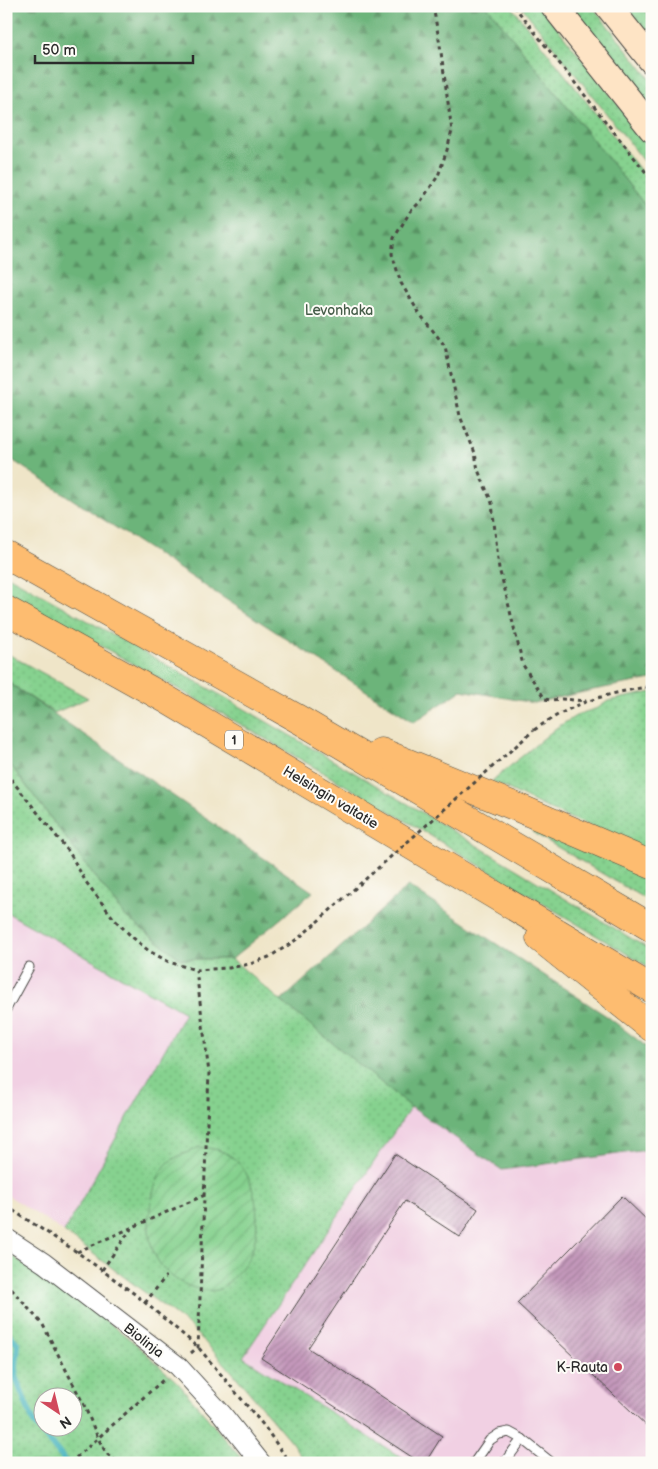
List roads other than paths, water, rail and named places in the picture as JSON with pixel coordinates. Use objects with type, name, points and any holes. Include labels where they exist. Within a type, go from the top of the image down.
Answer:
[{"type":"highway","points":[[6,555],[300,720],[652,928]]},
{"type":"highway","name":"Helsingin valtatie","points":[[6,610],[166,699],[652,989]]},
{"type":"highway","points":[[300,720],[519,808],[652,865]]},
{"type":"highway","points":[[458,873],[652,1028]]},
{"type":"main road","points":[[554,6],[652,129]]},
{"type":"main road","points":[[608,6],[652,61]]},
{"type":"street","name":"Biolinja","points":[[6,1238],[44,1263],[178,1366],[222,1414],[261,1463]]},
{"type":"lane","points":[[6,1009],[29,967]]},
{"type":"lane","points":[[474,1463],[490,1440],[500,1434],[509,1432],[522,1439],[552,1463]]},
{"type":"lane","points":[[504,1463],[522,1439]]},
{"type":"waterway","points":[[6,1331],[18,1344],[15,1376],[34,1423],[67,1463]]},
{"type":"place","name":"K-Rauta","points":[[618,1367]]},
{"type":"park label","name":"Levonhaka","points":[[339,310]]}]
